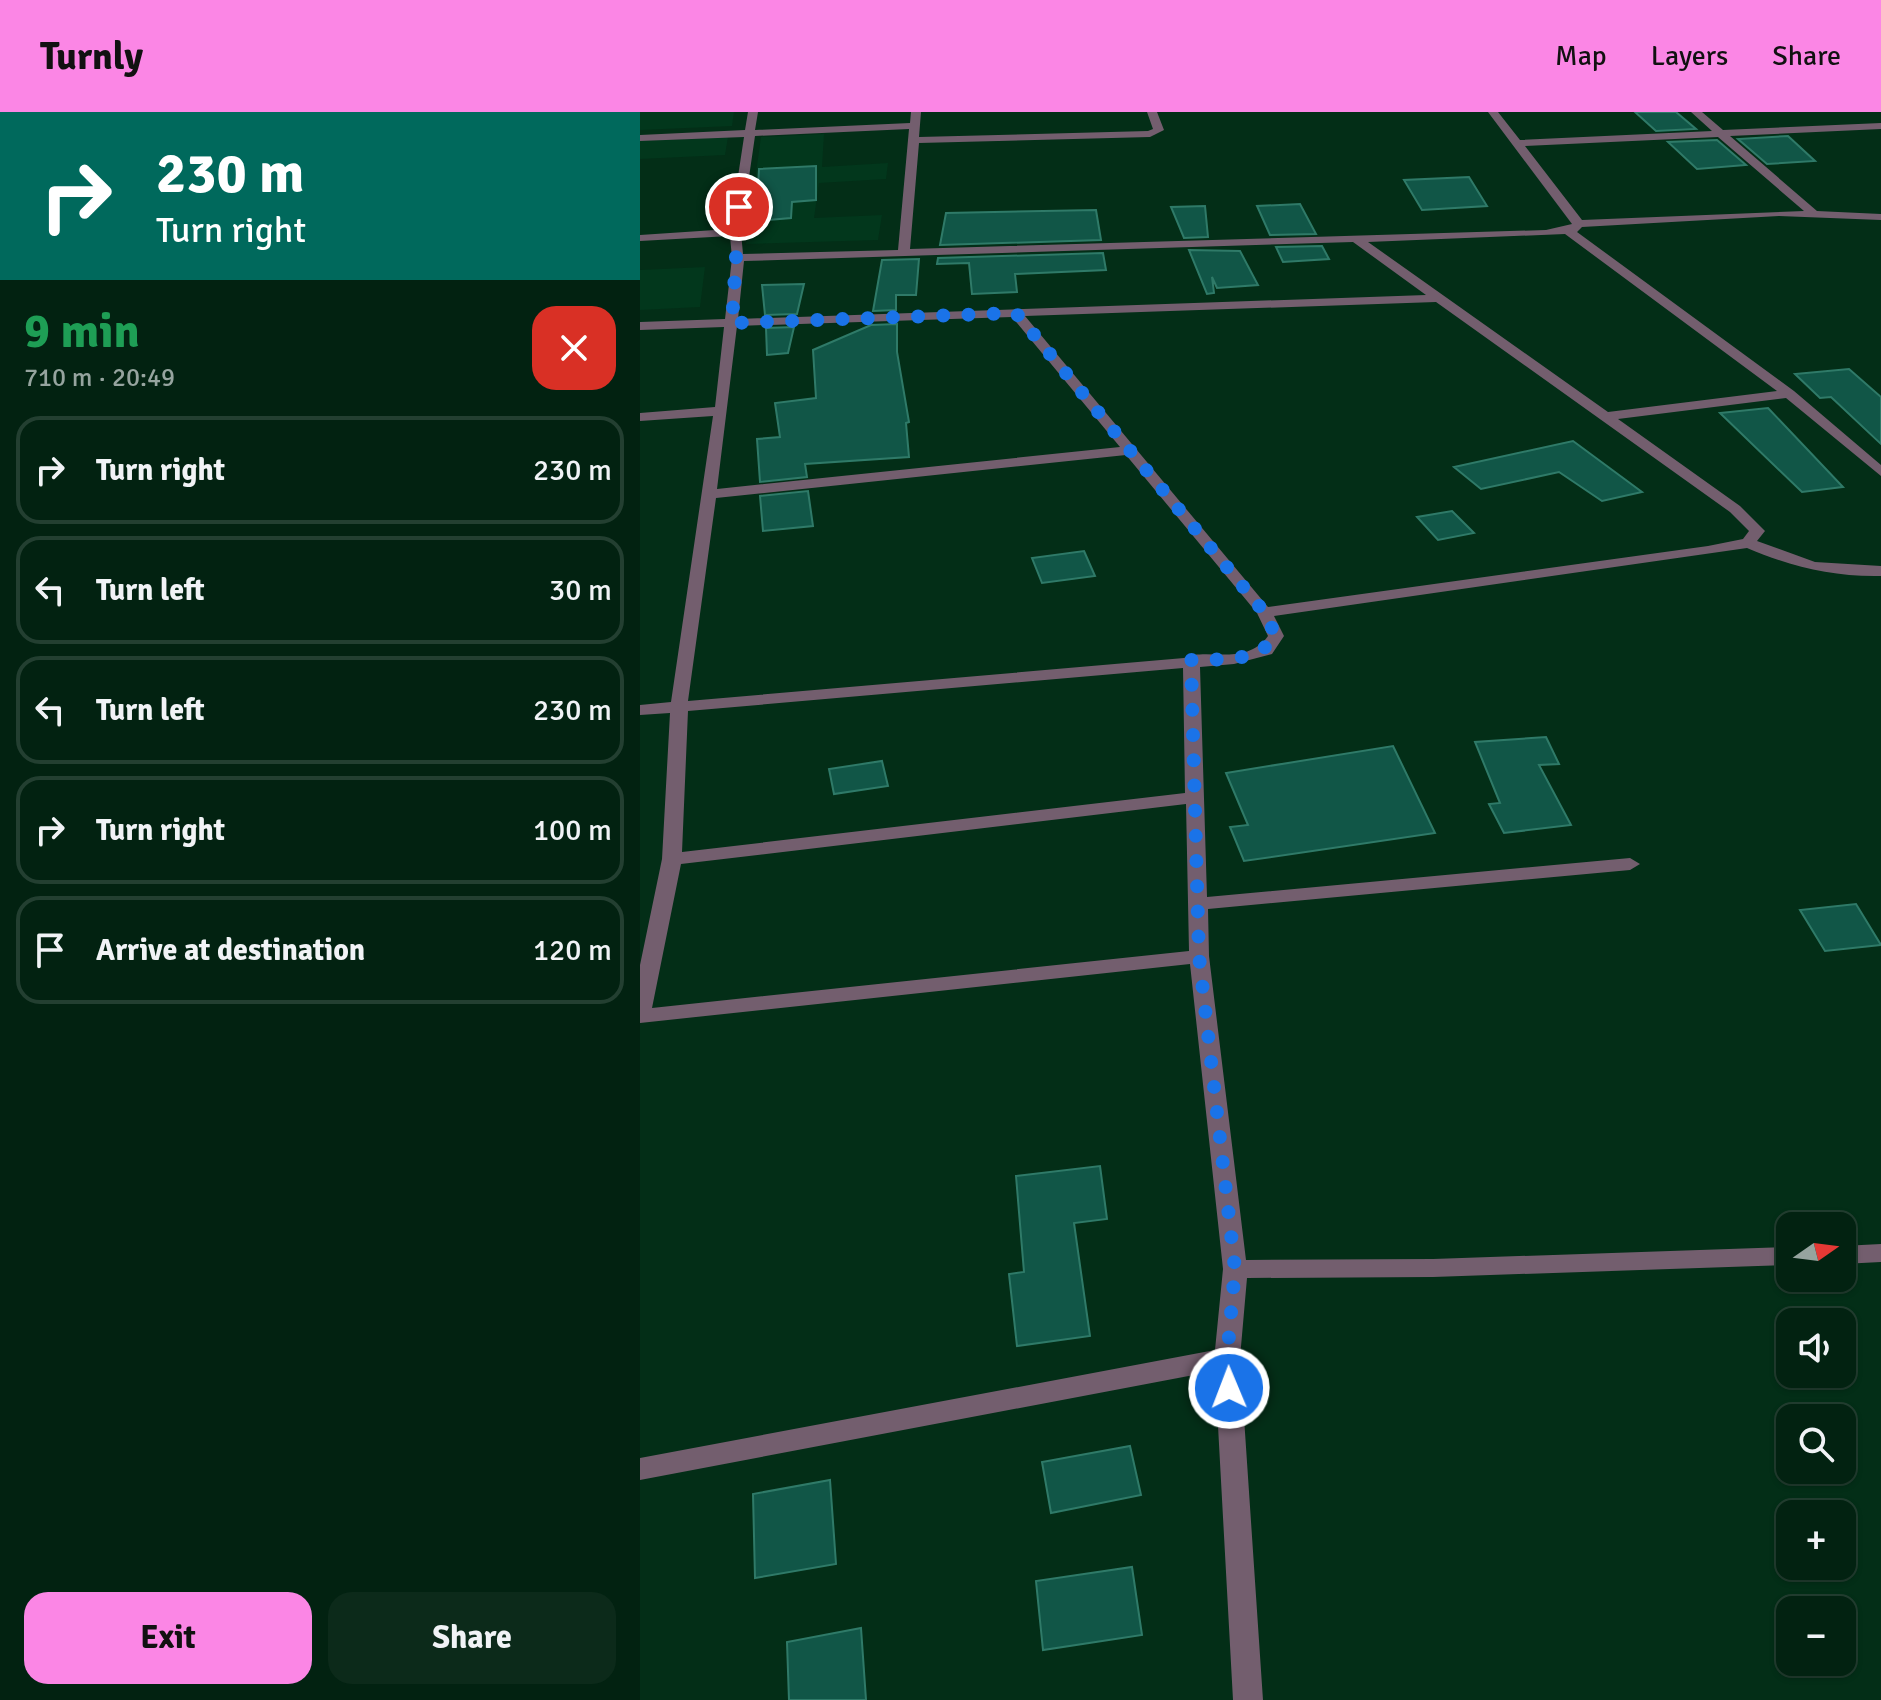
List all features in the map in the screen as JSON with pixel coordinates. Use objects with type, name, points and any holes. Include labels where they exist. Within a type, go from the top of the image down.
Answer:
[{"type":"street","points":[[753,112],[735,232],[738,258],[732,323],[679,706],[672,859],[640,1016],[1199,956]]},
{"type":"street","points":[[904,253],[916,112]]},
{"type":"street","points":[[915,140],[1150,134],[1159,130],[1160,125],[1152,112]]},
{"type":"street","points":[[1493,112],[1573,228],[1789,394],[1881,472]]},
{"type":"street","points":[[1696,112],[1812,212]]},
{"type":"street","points":[[1866,112],[1881,125]]},
{"type":"street","points":[[1517,143],[1881,125]]},
{"type":"street","points":[[640,138],[914,126]]},
{"type":"street","points":[[738,258],[1356,239],[1812,212],[1881,217]]},
{"type":"street","points":[[640,238],[735,232]]},
{"type":"street","points":[[1356,239],[1735,509],[1757,531],[1748,543]]},
{"type":"street","points":[[640,326],[1435,298]]},
{"type":"street","points":[[640,710],[1191,660],[1234,659],[1266,650],[1276,636],[1264,612],[1016,313]]},
{"type":"street","points":[[1604,417],[1789,394]]},
{"type":"street","points":[[640,417],[721,411]]},
{"type":"street","points":[[709,494],[1130,450]]},
{"type":"street","points":[[1264,612],[1748,543],[1797,564],[1833,573],[1881,571]]},
{"type":"street","points":[[1191,660],[1199,956],[1235,1269],[1227,1358],[1248,1700]]},
{"type":"street","points":[[672,859],[1193,798]]},
{"type":"street","points":[[1197,904],[1630,864]]},
{"type":"street","points":[[1856,1254],[1881,1253]]},
{"type":"street","points":[[1235,1269],[1433,1268],[1776,1256]]},
{"type":"street","points":[[640,1469],[1227,1358]]},
{"type":"shaded area","points":[[640,112],[734,112],[732,126],[640,130]]},
{"type":"shaded area","points":[[824,134],[822,167],[888,163],[886,179],[819,183],[814,218],[882,215],[878,240],[746,244],[761,137]]},
{"type":"shaded area","points":[[728,137],[725,155],[640,159],[640,141]]},
{"type":"shaded area","points":[[705,267],[700,307],[640,310],[640,270]]},
{"type":"building","points":[[1635,112],[1676,112],[1696,129],[1656,131]]},
{"type":"building","points":[[1788,136],[1815,161],[1767,164],[1738,139]]},
{"type":"building","points":[[1717,140],[1746,165],[1697,169],[1668,142]]},
{"type":"building","points":[[816,166],[816,200],[792,202],[791,218],[756,221],[759,169]]},
{"type":"building","points":[[1469,177],[1487,206],[1422,210],[1404,180]]},
{"type":"building","points":[[1300,204],[1316,234],[1270,235],[1257,206]]},
{"type":"building","points":[[1205,206],[1208,237],[1184,238],[1171,207]]},
{"type":"building","points":[[1096,210],[1101,240],[940,245],[946,213]]},
{"type":"building","points":[[1322,246],[1329,259],[1283,262],[1276,247]]},
{"type":"building","points":[[1189,250],[1240,251],[1258,285],[1217,288],[1212,277],[1214,293],[1207,294]]},
{"type":"building","points":[[1103,253],[1106,270],[1015,274],[1017,292],[972,294],[969,263],[937,264],[938,258]]},
{"type":"building","points":[[919,259],[916,295],[896,295],[896,310],[873,311],[882,260]]},
{"type":"building","points":[[804,284],[797,314],[765,315],[762,285]]},
{"type":"building","points":[[897,324],[897,352],[909,422],[906,423],[909,457],[805,464],[807,477],[760,482],[757,439],[780,437],[775,403],[816,398],[813,350],[871,325]]},
{"type":"building","points":[[794,327],[788,353],[767,355],[766,328]]},
{"type":"building","points":[[1849,369],[1881,397],[1881,444],[1831,397],[1820,398],[1795,374]]},
{"type":"building","points":[[1768,408],[1843,487],[1802,492],[1720,413]]},
{"type":"building","points":[[1573,441],[1642,492],[1602,501],[1559,472],[1481,489],[1454,467]]},
{"type":"building","points":[[808,491],[813,526],[763,531],[760,496]]},
{"type":"building","points":[[1452,511],[1474,533],[1438,540],[1417,517]]},
{"type":"building","points":[[1084,551],[1095,576],[1042,583],[1032,558]]},
{"type":"building","points":[[1546,737],[1559,764],[1539,765],[1571,825],[1504,833],[1489,804],[1500,803],[1475,742]]},
{"type":"building","points":[[1393,746],[1435,833],[1244,861],[1230,827],[1248,825],[1226,773]]},
{"type":"building","points":[[882,761],[888,786],[834,794],[829,769]]},
{"type":"building","points":[[1856,904],[1881,945],[1825,951],[1800,910]]},
{"type":"building","points":[[1100,1166],[1107,1219],[1074,1223],[1090,1336],[1017,1346],[1009,1274],[1024,1272],[1016,1176]]},
{"type":"building","points":[[1130,1446],[1141,1495],[1051,1513],[1042,1462]]},
{"type":"building","points":[[830,1480],[836,1564],[755,1578],[753,1494]]},
{"type":"building","points":[[1132,1567],[1142,1635],[1043,1650],[1036,1581]]},
{"type":"building","points":[[861,1628],[866,1700],[789,1700],[787,1642]]},
{"type":"route","points":[[739,207],[735,232],[738,258],[732,323],[1016,313],[1264,612],[1276,636],[1266,650],[1234,659],[1191,660],[1199,956],[1235,1269],[1227,1358],[1229,1388]]}]
